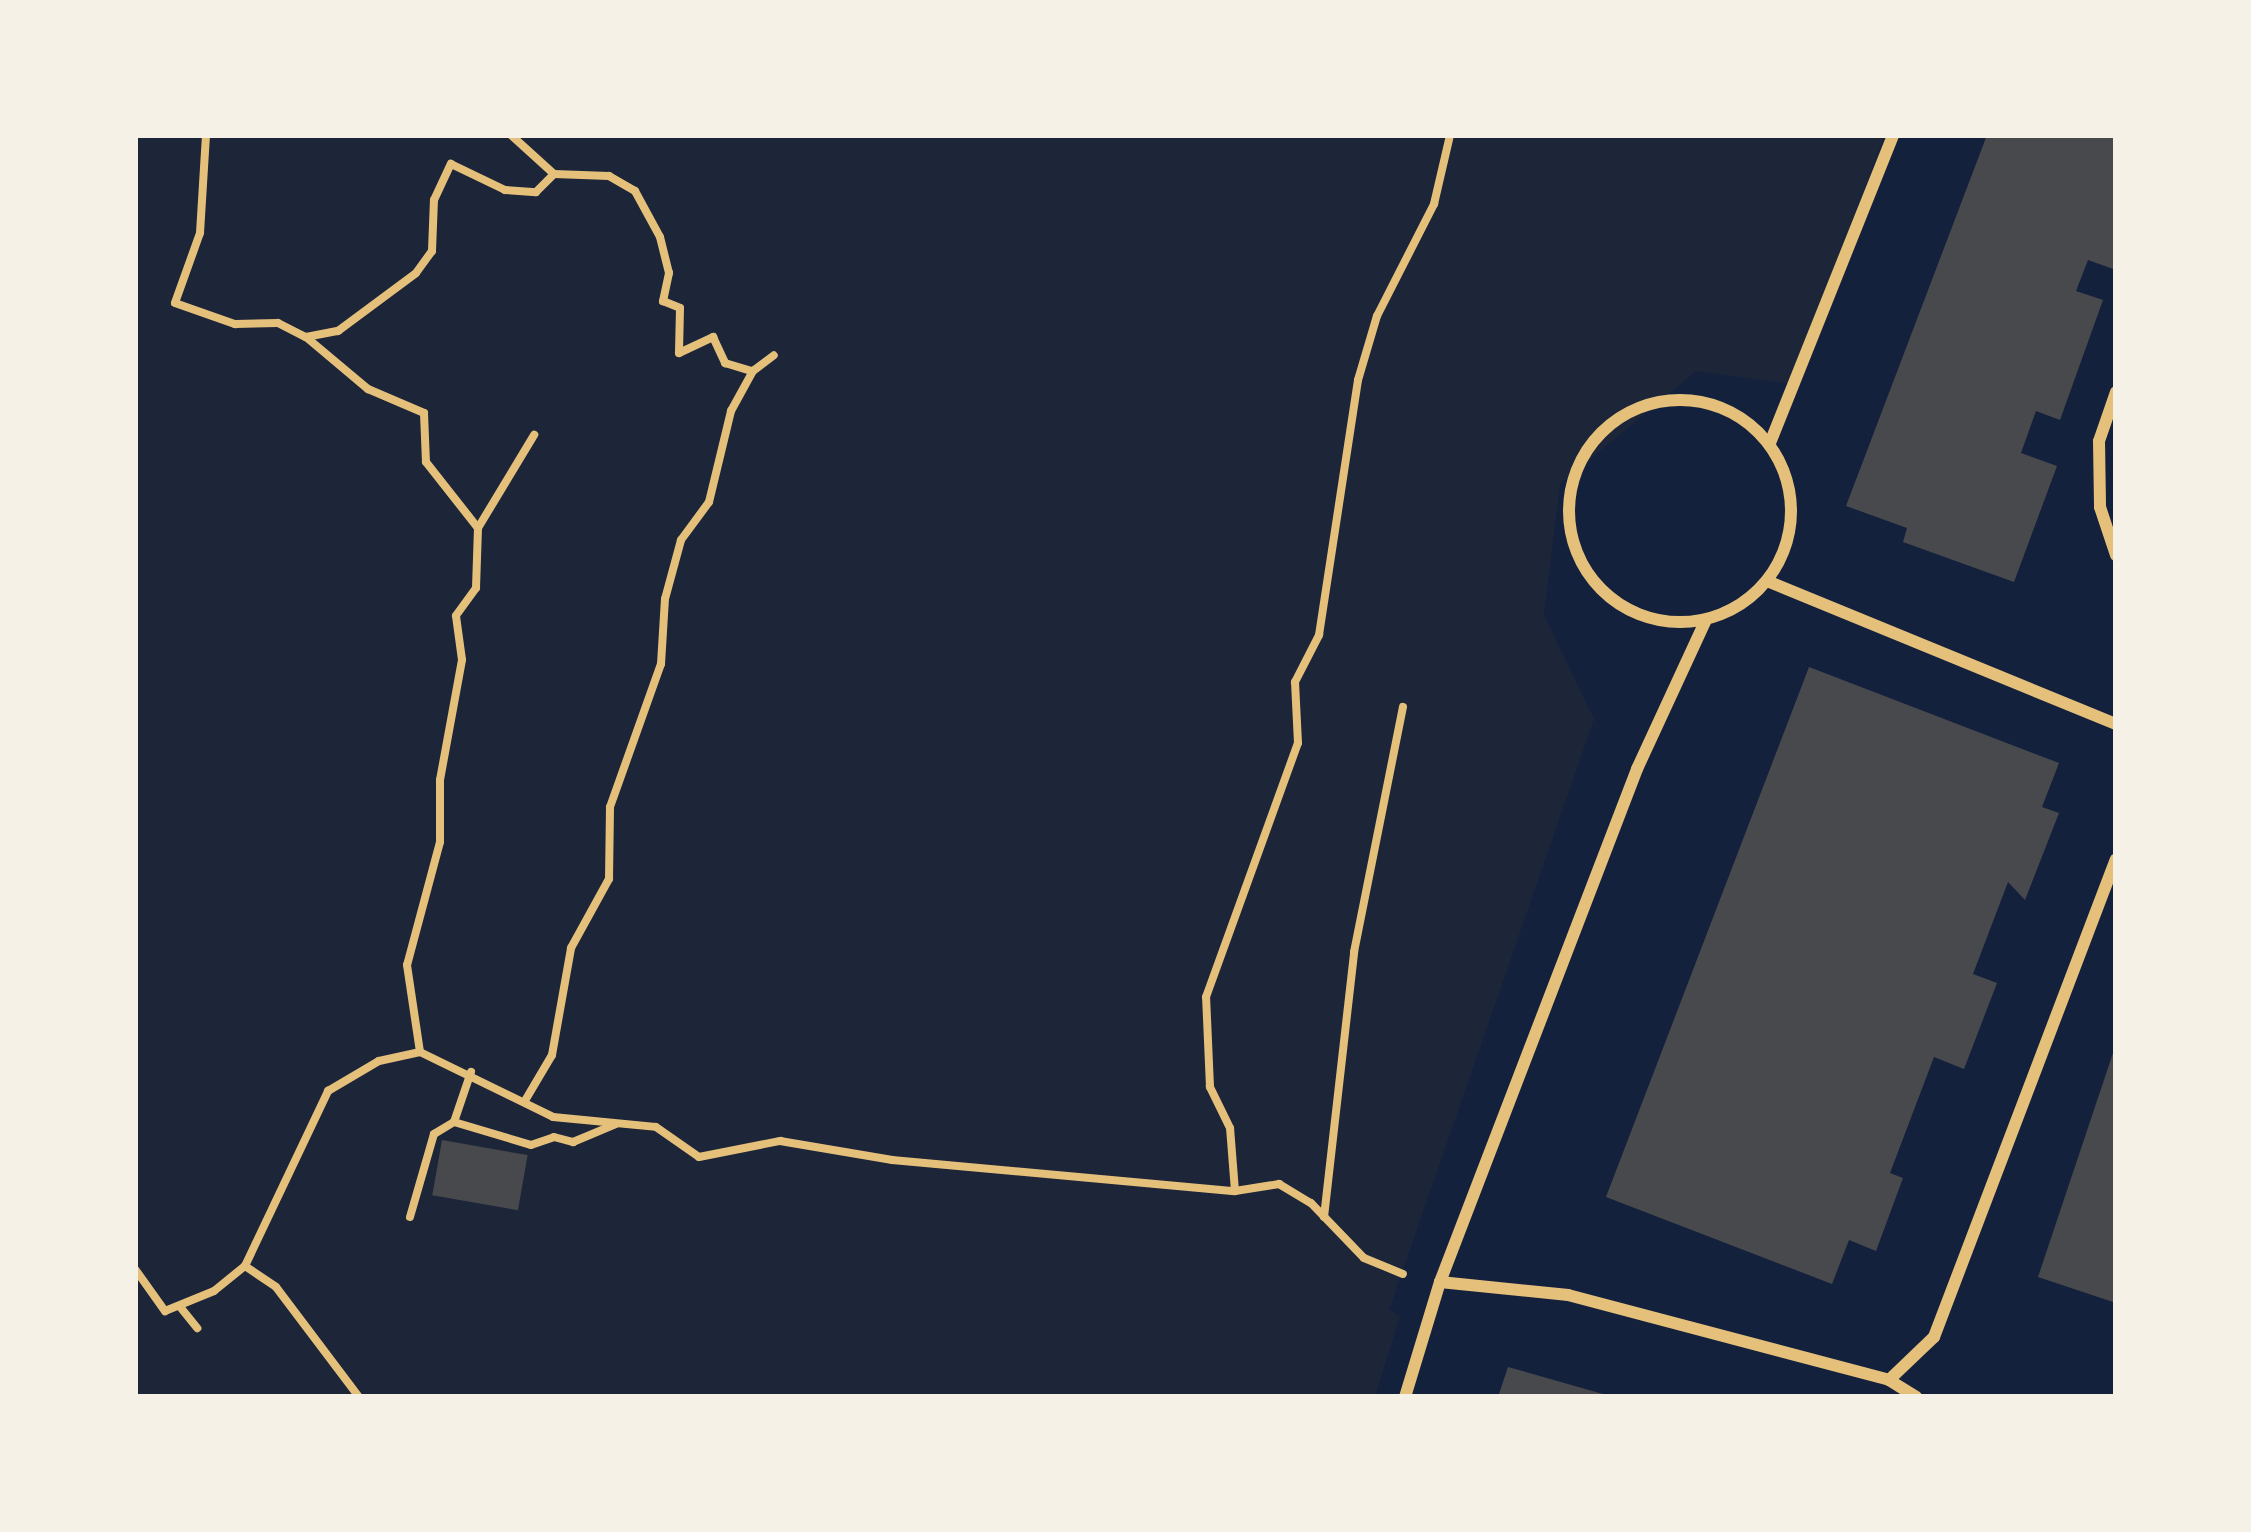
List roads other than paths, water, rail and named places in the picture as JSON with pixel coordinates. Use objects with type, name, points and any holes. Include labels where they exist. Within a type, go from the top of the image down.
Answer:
[{"type":"street","points":[[1770,443],[1893,135]]},
{"type":"street","points":[[2116,392],[2099,463],[2099,507],[2116,555]]},
{"type":"street","points":[[1405,1397],[1440,1282],[1637,769],[1706,620],[1767,581],[1786,548],[1792,512],[1787,476],[1770,443],[1726,410],[1673,400],[1637,407],[1582,456],[1569,527],[1580,562],[1603,592],[1651,617],[1706,620]]},
{"type":"street","points":[[1767,581],[2116,724]]},
{"type":"street","points":[[1889,1380],[1934,1337],[2116,859]]},
{"type":"street","points":[[1440,1282],[1568,1294],[1889,1380],[1916,1397]]}]
